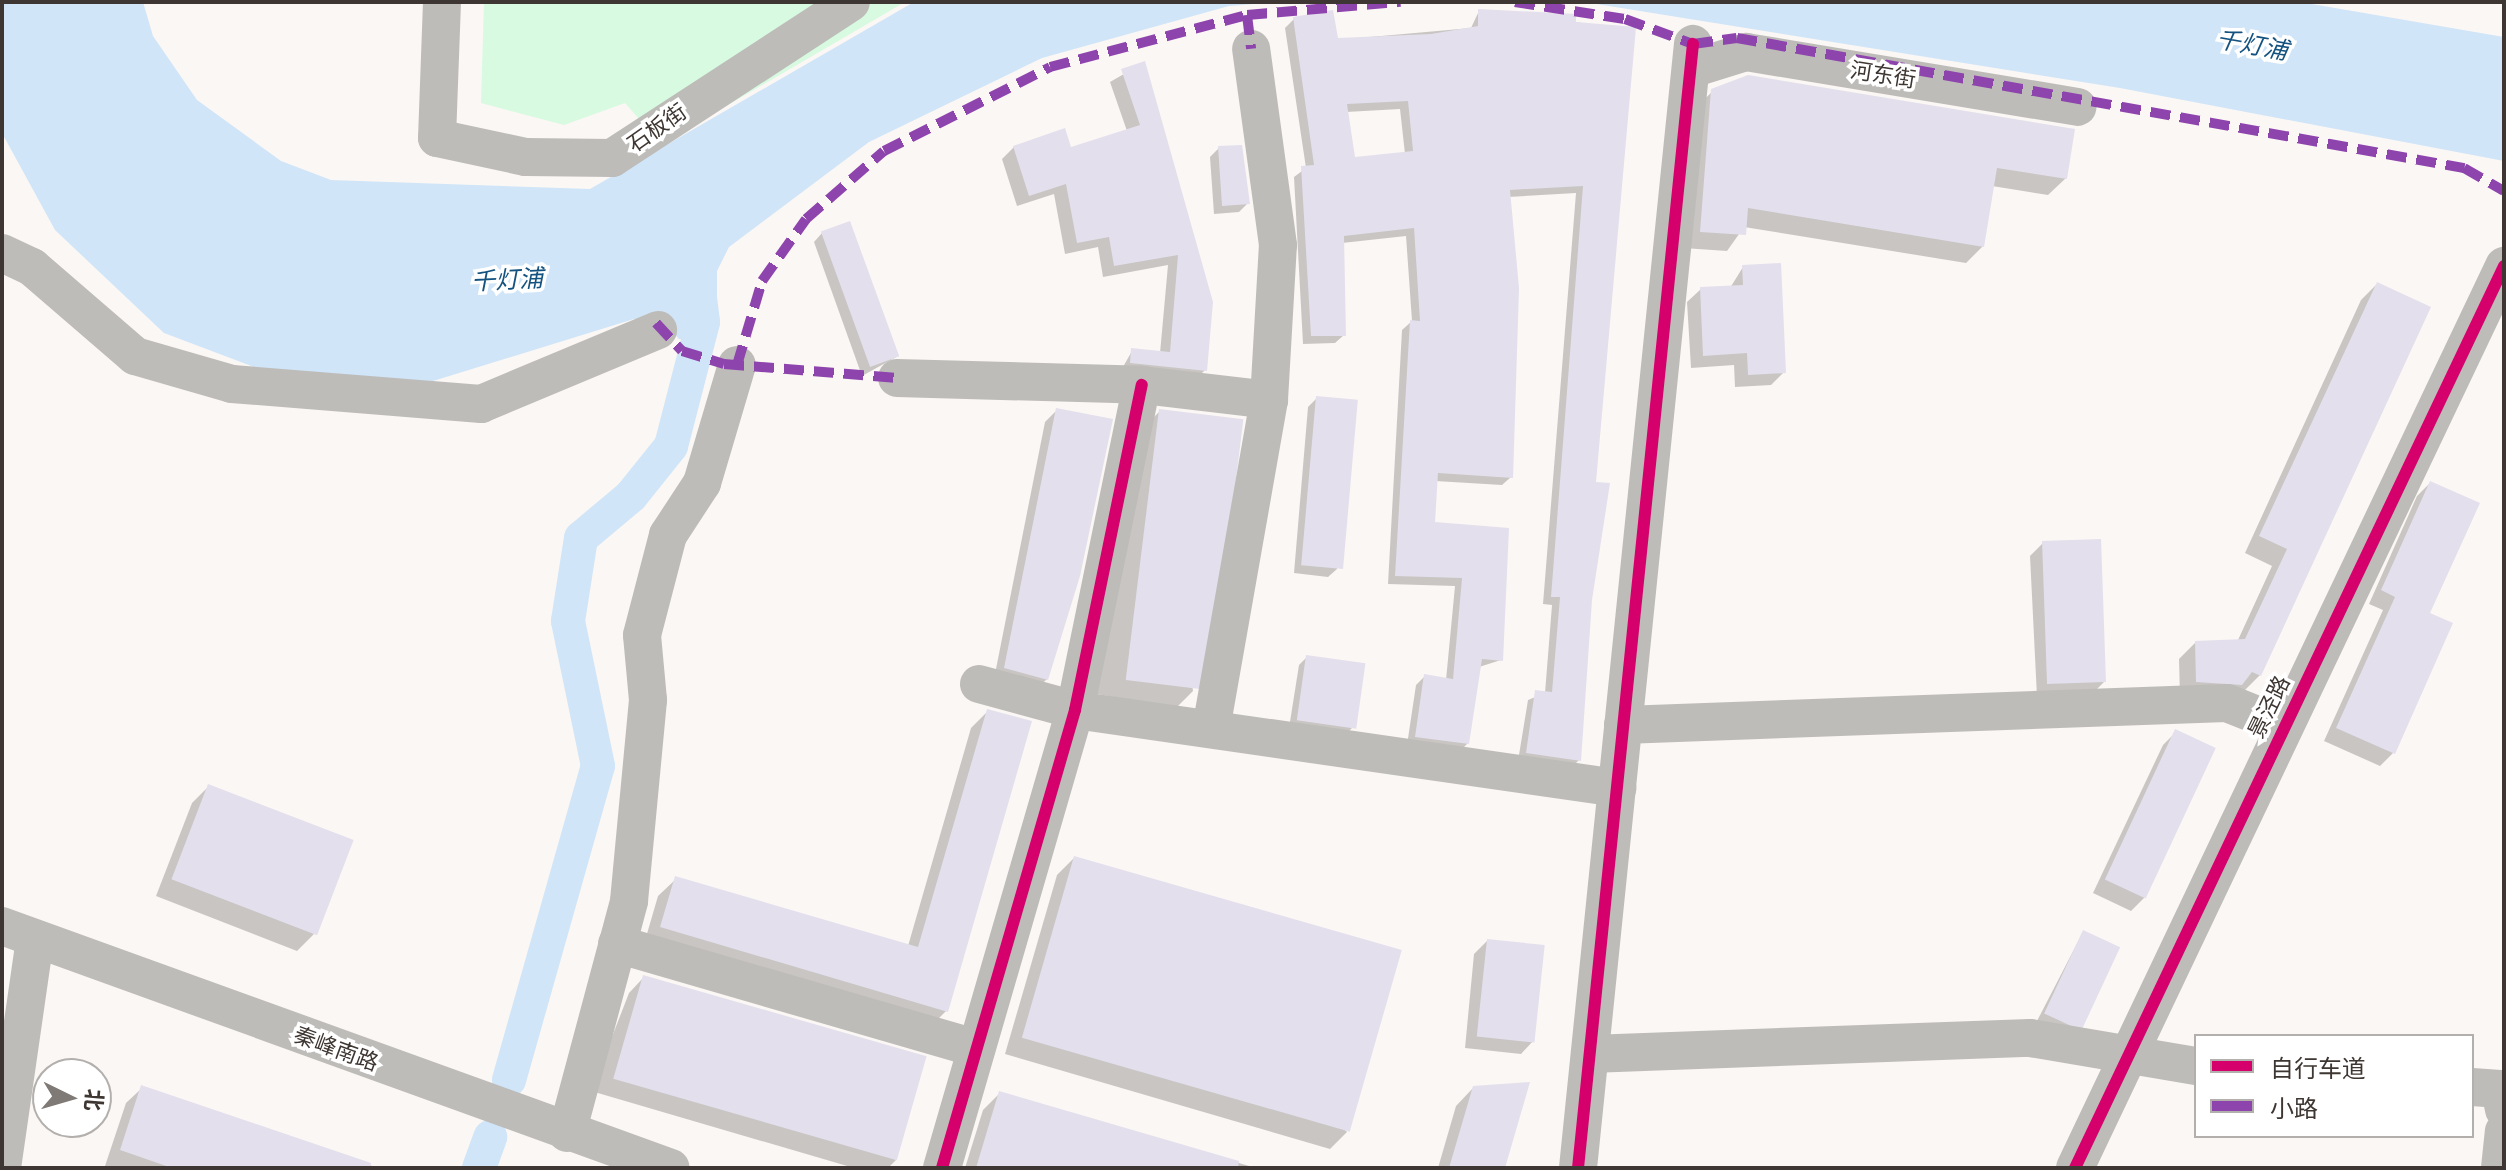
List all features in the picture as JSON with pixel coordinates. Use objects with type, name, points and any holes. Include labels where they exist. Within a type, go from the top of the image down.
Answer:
[{"type":"street","name":"石板街","points":[[442,2],[437,138],[526,157],[620,159],[851,2]]},
{"type":"street","points":[[1211,729],[1269,400],[1278,245],[1251,49]]},
{"type":"street","name":"河东街","points":[[1623,725],[1692,56],[1746,52],[2077,107]]},
{"type":"street","points":[[2,253],[32,267],[135,356],[232,384],[481,404],[658,330]]},
{"type":"street","name":"景泾路","points":[[2075,1168],[2282,725],[2504,266]]},
{"type":"street","points":[[567,1133],[629,901],[648,700],[642,635],[668,535],[702,483],[737,365]]},
{"type":"street","points":[[897,378],[1142,385],[1269,400]]},
{"type":"street","points":[[942,1168],[1075,710],[1142,385]]},
{"type":"street","points":[[979,684],[1075,710],[1617,788]]},
{"type":"street","points":[[1578,1168],[1623,725],[2227,703],[2282,725]]},
{"type":"street","points":[[2,1168],[19,933]]},
{"type":"street","name":"秦峰南路","points":[[19,933],[671,1168]]},
{"type":"street","points":[[617,944],[976,1048]]},
{"type":"street","points":[[1590,1054],[2030,1038],[2126,1059],[2194,1066]]},
{"type":"street","points":[[2474,1087],[2500,1089],[2504,1110]]},
{"type":"street","points":[[2500,1168],[2504,1131]]},
{"type":"green space","points":[[484,2],[905,2],[661,144],[625,103],[564,125],[481,103]]},
{"type":"water","name":"千灯浦","points":[[2,2],[143,2],[153,36],[197,100],[281,161],[331,180],[590,189],[914,2],[1278,2],[1229,6],[1042,58],[869,142],[729,247],[717,271],[717,321],[695,341],[679,339],[663,321],[634,319],[404,390],[275,375],[164,333],[55,230],[2,133]]},
{"type":"water","name":"千灯浦","points":[[1584,2],[2300,2],[2504,37],[2504,161],[2120,88]]},
{"type":"building","points":[[1478,9],[1576,14],[1576,22],[1636,27],[1596,482],[1610,483],[1592,600],[1581,761],[1526,753],[1535,690],[1552,692],[1560,597],[1551,597],[1583,186],[1510,190],[1519,288],[1513,478],[1438,473],[1435,522],[1509,528],[1503,661],[1482,659],[1469,744],[1415,737],[1424,674],[1453,679],[1462,578],[1395,576],[1410,320],[1420,321],[1414,228],[1344,236],[1346,336],[1311,336],[1301,166],[1314,165],[1293,17],[1333,10],[1338,38],[1431,34],[1478,26]],"holes":[[[1408,101],[1413,151],[1355,157],[1347,104]]]},
{"type":"building","points":[[1145,61],[1213,302],[1207,371],[1130,363],[1131,348],[1170,352],[1178,255],[1114,266],[1109,237],[1077,243],[1066,184],[1029,196],[1013,146],[1065,128],[1071,147],[1140,125],[1121,69]]},
{"type":"building","points":[[1748,75],[2075,129],[2067,179],[1997,168],[1984,247],[1748,208],[1746,235],[1700,232],[1711,89]]},
{"type":"building","points":[[1242,145],[1250,204],[1222,206],[1218,146]]},
{"type":"building","points":[[850,221],[899,356],[870,367],[821,232]]},
{"type":"building","points":[[1781,263],[1786,373],[1748,375],[1747,353],[1703,356],[1700,287],[1743,285],[1742,265]]},
{"type":"building","points":[[2377,282],[2431,307],[2261,676],[2252,672],[2242,685],[2196,682],[2195,641],[2245,639],[2287,549],[2259,536]]},
{"type":"building","points":[[1316,396],[1358,400],[1343,569],[1301,565]]},
{"type":"building","points":[[1056,408],[1113,419],[1080,576],[1048,680],[1004,668]]},
{"type":"building","points":[[1159,409],[1243,419],[1210,690],[1126,680]]},
{"type":"building","points":[[2430,481],[2480,503],[2430,613],[2453,623],[2395,754],[2336,728],[2395,597],[2381,590]]},
{"type":"building","points":[[2101,539],[2106,682],[2047,684],[2042,541]]},
{"type":"building","points":[[1306,655],[1365,663],[1356,729],[1297,720]]},
{"type":"building","points":[[987,709],[1032,721],[948,1012],[660,927],[675,876],[918,947]]},
{"type":"building","points":[[2175,729],[2216,748],[2146,898],[2105,879]]},
{"type":"building","points":[[208,784],[354,840],[317,935],[171,879]]},
{"type":"building","points":[[1074,856],[1402,950],[1350,1132],[1022,1038]]},
{"type":"building","points":[[2083,930],[2120,947],[2081,1031],[2044,1013]]},
{"type":"building","points":[[1487,939],[1545,945],[1534,1043],[1477,1036]]},
{"type":"building","points":[[643,975],[927,1056],[897,1160],[613,1079]]},
{"type":"building","points":[[1530,1082],[1505,1168],[1449,1168],[1473,1086]]},
{"type":"building","points":[[141,1085],[371,1163],[370,1168],[172,1168],[120,1150]]},
{"type":"building","points":[[999,1091],[1239,1161],[1238,1168],[976,1168]]},
{"type":"waterway","points":[[509,1080],[598,766],[568,621],[581,538],[631,496],[671,446],[703,322],[699,291]]},
{"type":"waterway","points":[[479,1168],[490,1137]]},
{"type":"marked path","points":[[737,365],[762,281],[806,219],[884,151],[1050,67],[1247,15],[1400,2]]},
{"type":"marked path","points":[[1515,2],[1625,19],[1693,44],[1737,38],[2464,168],[2504,191]]},
{"type":"marked path","points":[[1247,15],[1251,49]]},
{"type":"marked path","points":[[656,323],[682,351],[724,364],[897,378]]},
{"type":"cycle path","points":[[1578,1168],[1693,44]]},
{"type":"cycle path","points":[[2075,1168],[2504,266]]},
{"type":"cycle path","points":[[942,1168],[1075,710],[1142,385]]}]
